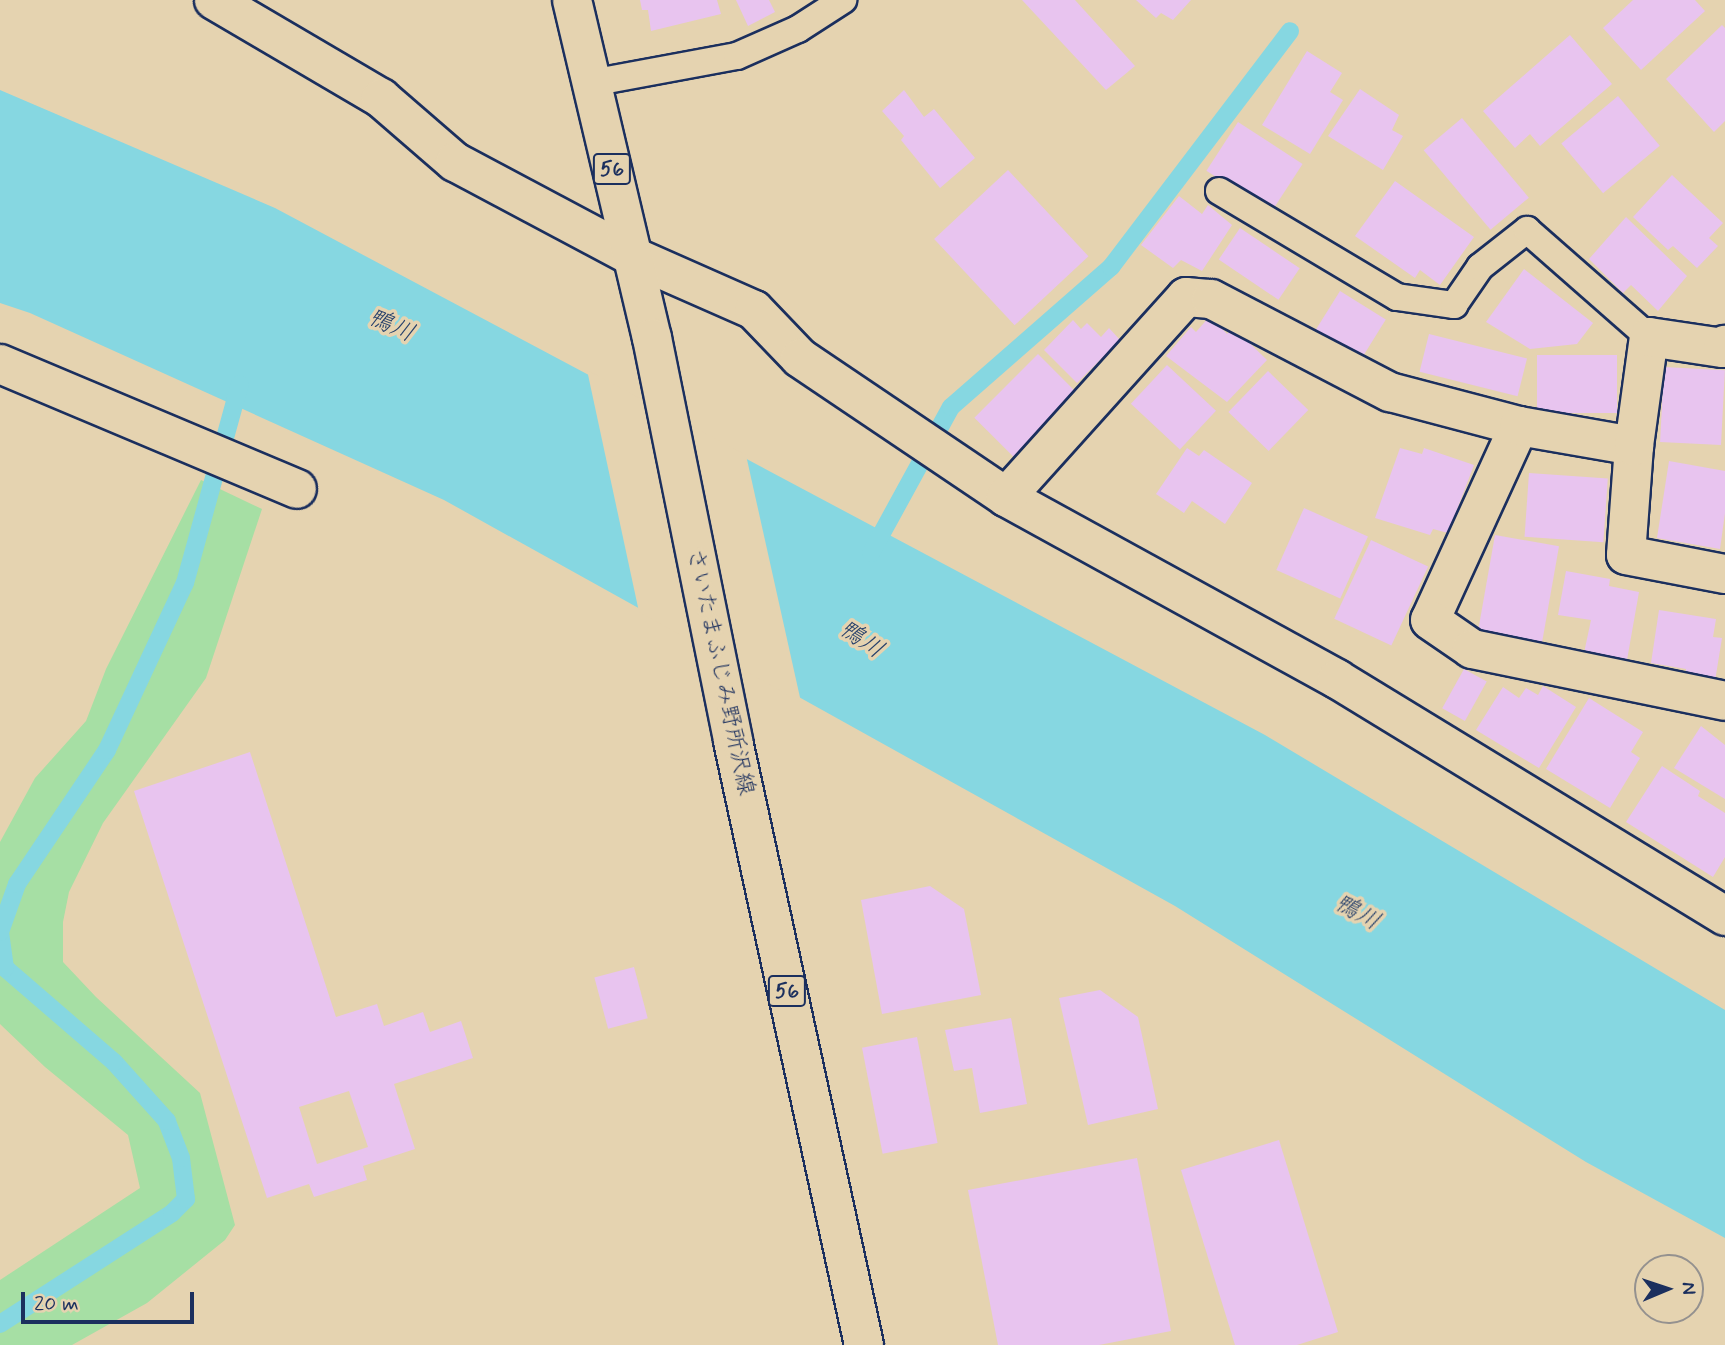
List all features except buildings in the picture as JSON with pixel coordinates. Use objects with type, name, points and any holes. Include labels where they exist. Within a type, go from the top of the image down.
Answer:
[{"type":"street","points":[[214,0],[381,99],[455,162],[634,257],[754,310],[800,358],[1006,497],[1337,679],[1725,916]]},
{"type":"street","name":"さいたまふじみ野所沢線","points":[[569,3],[591,83],[652,338],[712,637],[864,1345]]},
{"type":"street","points":[[1006,497],[1186,297],[1211,299],[1390,392],[1518,426],[1634,446]]},
{"type":"street","points":[[1725,345],[1723,348],[1649,337],[1634,446],[1626,555],[1725,574]]},
{"type":"street","points":[[0,364],[297,489]]},
{"type":"street","points":[[1518,426],[1430,620],[1472,649],[1725,701]]},
{"type":"lane","points":[[591,83],[737,56],[798,29],[843,0]]},
{"type":"lane","points":[[1219,191],[1397,297],[1454,305],[1480,267],[1527,229],[1649,337]]},
{"type":"green space","points":[[201,480],[262,509],[206,678],[103,823],[69,892],[63,922],[63,962],[96,997],[200,1093],[235,1225],[225,1240],[147,1303],[72,1345],[0,1345],[0,1280],[140,1188],[128,1135],[45,1067],[0,1024],[0,842],[35,778],[86,721],[106,669]]},
{"type":"water","name":"鴨川","points":[[0,90],[275,208],[1265,735],[1725,1010],[1725,1238],[1586,1162],[1175,906],[444,500],[30,313],[0,303]]},
{"type":"pier","points":[[587,370],[746,455],[801,702],[639,612]]},
{"type":"waterway","points":[[871,553],[951,407],[1111,267],[1290,31]]},
{"type":"waterway","points":[[0,1324],[172,1213],[186,1199],[181,1158],[167,1121],[114,1062],[5,968],[0,932],[17,884],[107,750],[185,583],[240,384]]}]
